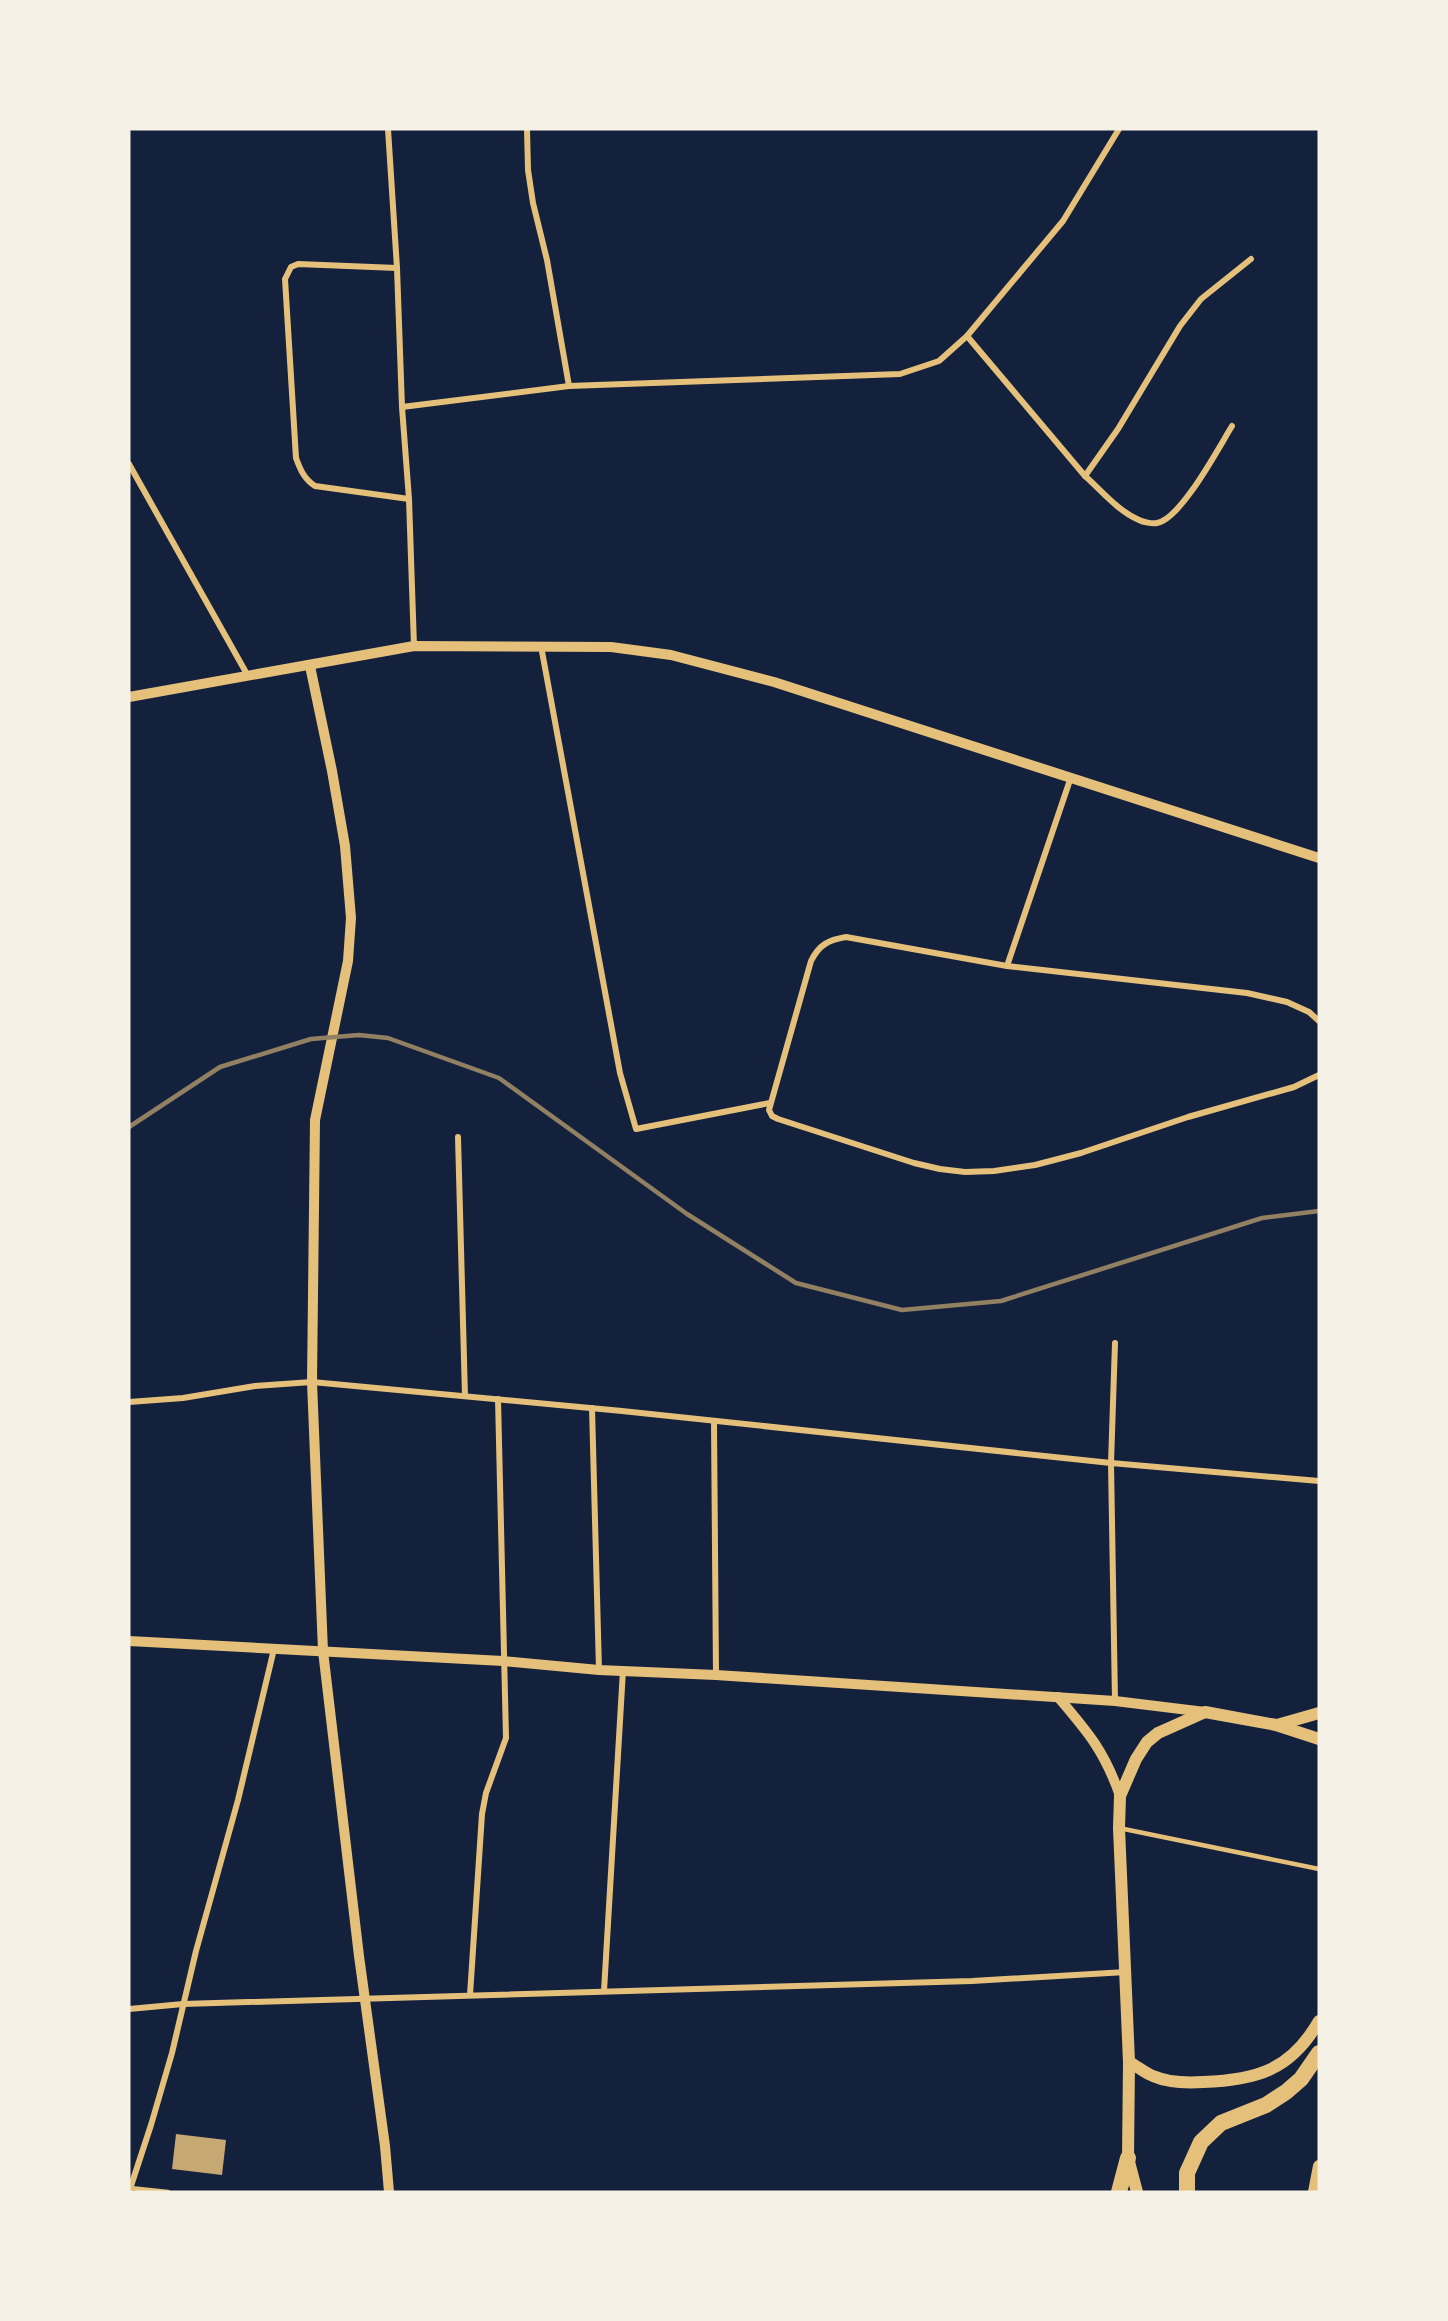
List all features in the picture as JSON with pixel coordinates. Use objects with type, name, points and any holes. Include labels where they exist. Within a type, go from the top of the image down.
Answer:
[{"type":"highway","points":[[1187,2192],[1187,2173],[1201,2142],[1221,2123],[1266,2105],[1286,2092],[1301,2079],[1319,2053]]},
{"type":"highway","points":[[1119,2192],[1128,2158]]},
{"type":"main road","points":[[1137,2192],[1128,2158],[1130,2062],[1119,1828],[1120,1796],[1136,1759],[1147,1742],[1158,1733],[1205,1712],[1276,1725],[1319,1739]]},
{"type":"main road","points":[[1276,1725],[1319,1713]]},
{"type":"main road","points":[[1130,2062],[1153,2076],[1184,2083],[1246,2078],[1269,2072],[1289,2060],[1310,2038],[1319,2021]]},
{"type":"main road","points":[[1314,2192],[1319,2166]]},
{"type":"street","points":[[388,129],[409,498],[414,646]]},
{"type":"street","points":[[527,129],[532,203],[547,260],[570,386]]},
{"type":"street","points":[[402,406],[570,386],[900,374],[939,361],[967,336],[1063,221],[1119,129]]},
{"type":"street","points":[[1085,476],[1118,429],[1187,317],[1201,299],[1251,259]]},
{"type":"street","points":[[397,268],[298,264],[291,267],[285,279],[296,458],[300,468],[309,482],[315,486],[409,498]]},
{"type":"street","points":[[967,336],[1085,476],[1125,512],[1141,522],[1157,523],[1166,519],[1191,493],[1232,426]]},
{"type":"street","points":[[129,464],[249,677]]},
{"type":"street","points":[[129,697],[414,646],[611,647],[671,655],[774,682],[1071,777],[1316,859]]},
{"type":"street","points":[[541,646],[620,1073],[636,1129],[770,1103]]},
{"type":"street","points":[[310,666],[345,846],[351,918],[348,961],[315,1120],[312,1382],[323,1651],[389,2192]]},
{"type":"street","points":[[1007,966],[1071,777]]},
{"type":"street","points":[[1319,1021],[1309,1012],[1287,1002],[1247,993],[1007,966],[846,937],[831,939],[822,944],[811,961],[769,1110],[772,1116],[778,1119],[914,1163],[965,1172],[994,1171],[1035,1165],[1081,1153],[1188,1117],[1294,1087],[1319,1075]]},
{"type":"street","points":[[458,1137],[465,1396]]},
{"type":"street","points":[[1115,1343],[1111,1463],[1115,1701]]},
{"type":"street","points":[[129,1402],[183,1398],[255,1386],[312,1382],[592,1408],[1111,1463],[1319,1481]]},
{"type":"street","points":[[470,1995],[482,1814],[486,1793],[506,1738],[498,1399]]},
{"type":"street","points":[[592,1408],[599,1670]]},
{"type":"street","points":[[714,1422],[716,1675]]},
{"type":"street","points":[[129,1641],[503,1661],[599,1670],[716,1675],[1058,1697],[1115,1701],[1205,1712]]},
{"type":"street","points":[[130,2190],[152,2125],[238,1800],[274,1648]]},
{"type":"street","points":[[604,1991],[623,1670]]},
{"type":"street","points":[[1058,1697],[1102,1751],[1120,1796]]},
{"type":"street","points":[[129,2009],[183,2004],[972,1981],[1126,1972]]},
{"type":"lane","points":[[1119,1828],[1319,1869]]},
{"type":"lane","points":[[130,2190],[168,2192]]},
{"type":"building","points":[[176,2134],[226,2140],[222,2175],[172,2169]]},
{"type":"railway","points":[[129,1127],[220,1067],[311,1039],[359,1035],[388,1038],[499,1078],[687,1214],[796,1283],[902,1310],[1001,1301],[1262,1218],[1319,1211]]}]
